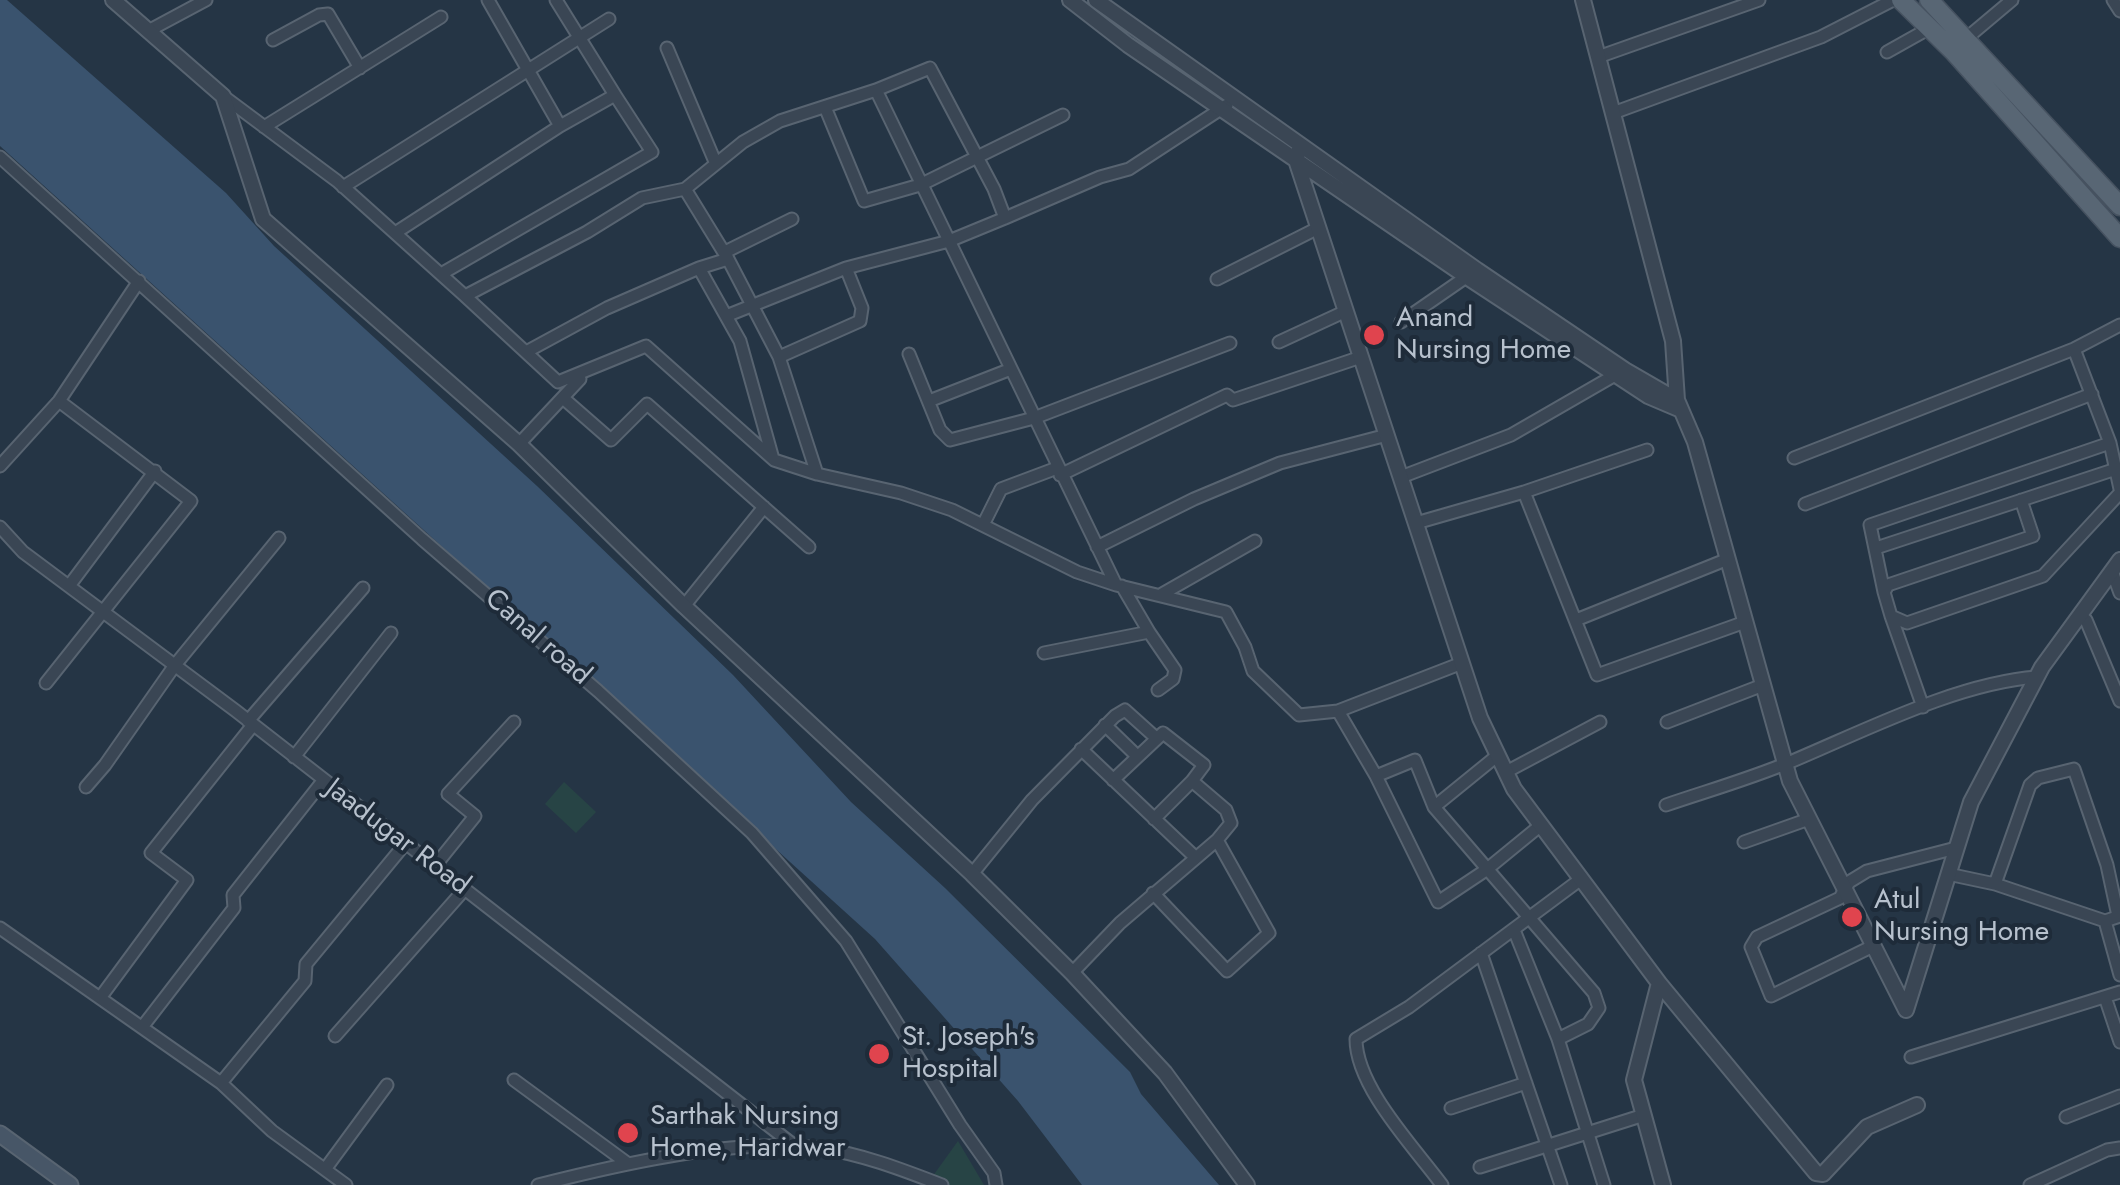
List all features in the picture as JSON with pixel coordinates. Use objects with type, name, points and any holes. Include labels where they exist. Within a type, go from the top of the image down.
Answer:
[{"type":"main road","points":[[1902,0],[1928,29],[1960,45],[2120,206]]},
{"type":"main road","points":[[1928,0],[1960,45],[2120,238]]},
{"type":"main road","points":[[0,1134],[70,1185]]},
{"type":"street","points":[[113,0],[224,96],[343,186],[558,382],[646,346],[774,460],[952,510],[1077,572],[1226,612],[1246,647],[1252,671],[1298,715],[1338,711],[1462,664]]},
{"type":"street","points":[[148,31],[206,0]]},
{"type":"street","points":[[488,0],[560,126]]},
{"type":"street","points":[[441,274],[652,152],[556,0]]},
{"type":"street","points":[[1070,0],[1220,109],[1298,153],[1318,228],[1480,718],[1506,772],[1541,824],[1659,983],[1821,1179],[1867,1127],[1917,1105]]},
{"type":"street","points":[[1096,0],[1234,100],[1298,153],[1620,372],[1679,405]]},
{"type":"street","points":[[1582,0],[1673,342],[1679,405],[1695,442],[1785,764],[1808,819],[1906,1010],[1971,802],[2037,676],[2116,566]]},
{"type":"street","points":[[1598,57],[1760,0]]},
{"type":"street","points":[[1612,113],[1821,37],[1892,0]]},
{"type":"street","points":[[1960,45],[2012,0]]},
{"type":"street","points":[[2113,0],[2120,11]]},
{"type":"street","points":[[273,40],[318,15],[328,14],[360,68]]},
{"type":"street","points":[[264,127],[441,18]]},
{"type":"street","points":[[343,186],[609,18]]},
{"type":"street","points":[[1888,52],[1928,29]]},
{"type":"street","points":[[667,48],[716,164]]},
{"type":"street","points":[[465,296],[587,232],[642,198],[685,189],[743,142],[780,121],[930,68],[1005,218]]},
{"type":"street","points":[[876,90],[1059,471],[1119,586],[1175,670],[1173,679],[1158,690]]},
{"type":"street","points":[[395,234],[614,94]]},
{"type":"street","points":[[224,96],[263,219],[520,444],[684,606],[972,874],[1166,1074],[1247,1185]]},
{"type":"street","points":[[726,316],[846,268],[949,241],[1128,169],[1234,100]]},
{"type":"street","points":[[825,107],[864,201],[920,184],[978,159],[1063,115]]},
{"type":"street","name":"Canal road","points":[[0,157],[422,539],[598,690],[762,844],[846,941],[994,1174],[996,1185]]},
{"type":"street","points":[[685,189],[728,259]]},
{"type":"street","points":[[792,219],[725,252],[778,357],[817,474]]},
{"type":"street","points":[[1217,279],[1318,228]]},
{"type":"street","points":[[526,352],[619,302],[728,259]]},
{"type":"street","points":[[700,268],[740,342],[774,460]]},
{"type":"street","points":[[778,357],[860,322],[862,308],[846,268]]},
{"type":"street","points":[[1401,322],[1472,273]]},
{"type":"street","points":[[0,466],[58,401],[139,281]]},
{"type":"street","points":[[1279,342],[1346,311]]},
{"type":"street","points":[[1794,458],[2074,349],[2120,325]]},
{"type":"street","points":[[908,354],[940,430],[950,440],[1034,418],[1230,343]]},
{"type":"street","points":[[1891,616],[1906,623],[2042,576],[2120,491],[2110,442],[2074,349]]},
{"type":"street","points":[[983,525],[1001,488],[1059,471],[1227,394],[1233,400],[1361,357]]},
{"type":"street","points":[[929,401],[1011,370]]},
{"type":"street","points":[[1400,477],[1511,434],[1620,372]]},
{"type":"street","points":[[520,444],[580,379]]},
{"type":"street","points":[[1806,504],[2092,394]]},
{"type":"street","points":[[563,398],[611,440],[646,404],[809,547]]},
{"type":"street","points":[[46,682],[191,500],[58,401]]},
{"type":"street","points":[[1098,546],[1194,498],[1280,463],[1386,435]]},
{"type":"street","points":[[1923,707],[1884,592],[1870,524],[2110,442]]},
{"type":"street","points":[[1416,523],[1647,450]]},
{"type":"street","points":[[1876,548],[2116,469]]},
{"type":"street","points":[[69,586],[155,471]]},
{"type":"street","points":[[1524,492],[1598,675],[1745,622]]},
{"type":"street","points":[[1884,592],[1888,585],[2033,536],[2021,500]]},
{"type":"street","points":[[684,606],[764,507]]},
{"type":"street","name":"Jaadugar Road","points":[[0,527],[23,552],[176,665],[796,1147]]},
{"type":"street","points":[[86,786],[106,765],[176,665],[279,538]]},
{"type":"street","points":[[1162,594],[1255,542]]},
{"type":"street","points":[[1576,620],[1728,559]]},
{"type":"street","points":[[2116,566],[2120,593]]},
{"type":"street","points":[[100,998],[188,880],[151,854],[251,723],[363,588]]},
{"type":"street","points":[[2079,616],[2086,620],[2120,701]]},
{"type":"street","points":[[1044,653],[1149,632]]},
{"type":"street","points":[[294,757],[390,634]]},
{"type":"street","points":[[1666,805],[1785,764],[1923,707],[2010,679],[2037,676]]},
{"type":"street","points":[[1667,722],[1763,685]]},
{"type":"street","points":[[972,874],[1032,800],[1105,725],[1126,710],[1156,737]]},
{"type":"street","points":[[1338,711],[1376,776],[1438,902],[1486,870],[1541,824]]},
{"type":"street","points":[[434,867],[475,816],[448,794],[514,722]]},
{"type":"street","points":[[1506,772],[1600,722]]},
{"type":"street","points":[[1105,725],[1137,756]]},
{"type":"street","points":[[1113,780],[1163,733],[1204,765],[1154,818]]},
{"type":"street","points":[[1081,748],[1196,858]]},
{"type":"street","points":[[1434,807],[1498,756]]},
{"type":"street","points":[[1376,776],[1416,760],[1434,807],[1594,993],[1599,1008],[1588,1024],[1558,1040]]},
{"type":"street","points":[[1995,884],[2030,786],[2038,778],[2074,769],[2107,865],[2120,975]]},
{"type":"street","points":[[143,1026],[234,908],[232,895],[323,781]]},
{"type":"street","points":[[1072,973],[1231,823],[1226,810],[1192,781]]},
{"type":"street","points":[[1744,842],[1808,819]]},
{"type":"street","points":[[1153,893],[1227,971],[1269,933],[1217,840]]},
{"type":"street","points":[[221,1082],[305,981],[306,964],[405,844]]},
{"type":"street","points":[[1873,946],[1770,996],[1751,947],[1757,937],[1840,898],[1848,882],[1867,871],[1956,848]]},
{"type":"street","points":[[1948,874],[2115,917]]},
{"type":"street","points":[[1442,1185],[1379,1100],[1364,1072],[1356,1039],[1408,1007],[1581,879]]},
{"type":"street","points":[[334,1036],[464,890]]},
{"type":"street","points":[[0,928],[221,1082],[272,1131],[346,1185]]},
{"type":"street","points":[[1514,930],[1558,1040],[1604,1185]]},
{"type":"street","points":[[1481,954],[1561,1185]]},
{"type":"street","points":[[1659,983],[1634,1080],[1663,1185]]},
{"type":"street","points":[[1911,1057],[2120,992]]},
{"type":"street","points":[[2105,997],[2120,1042]]},
{"type":"street","points":[[514,1080],[627,1163]]},
{"type":"street","points":[[1450,1108],[1526,1083]]},
{"type":"street","points":[[326,1168],[387,1085]]},
{"type":"street","points":[[2066,1118],[2120,1096]]},
{"type":"street","points":[[1480,1167],[1644,1114]]},
{"type":"street","points":[[538,1185],[627,1163],[751,1148],[796,1147],[855,1156],[942,1185]]},
{"type":"street","points":[[2030,1185],[2107,1150],[2120,1148]]},
{"type":"green space","points":[[564,782],[596,812],[576,833],[545,804]]},
{"type":"green space","points":[[958,1141],[984,1185],[948,1185],[930,1180]]},
{"type":"water","points":[[0,0],[7,0],[226,193],[274,246],[537,486],[733,675],[851,802],[945,888],[1130,1072],[1141,1094],[1219,1185],[1082,1185],[1018,1101],[875,939],[0,146]]},
{"type":"place","name":"Anand Nursing Home","points":[[1374,335]]},
{"type":"place","name":"Atul Nursing Home","points":[[1852,917]]},
{"type":"place","name":"St. Joseph's Hospital","points":[[879,1054]]},
{"type":"place","name":"Sarthak Nursing Home, Haridwar","points":[[628,1133]]}]
